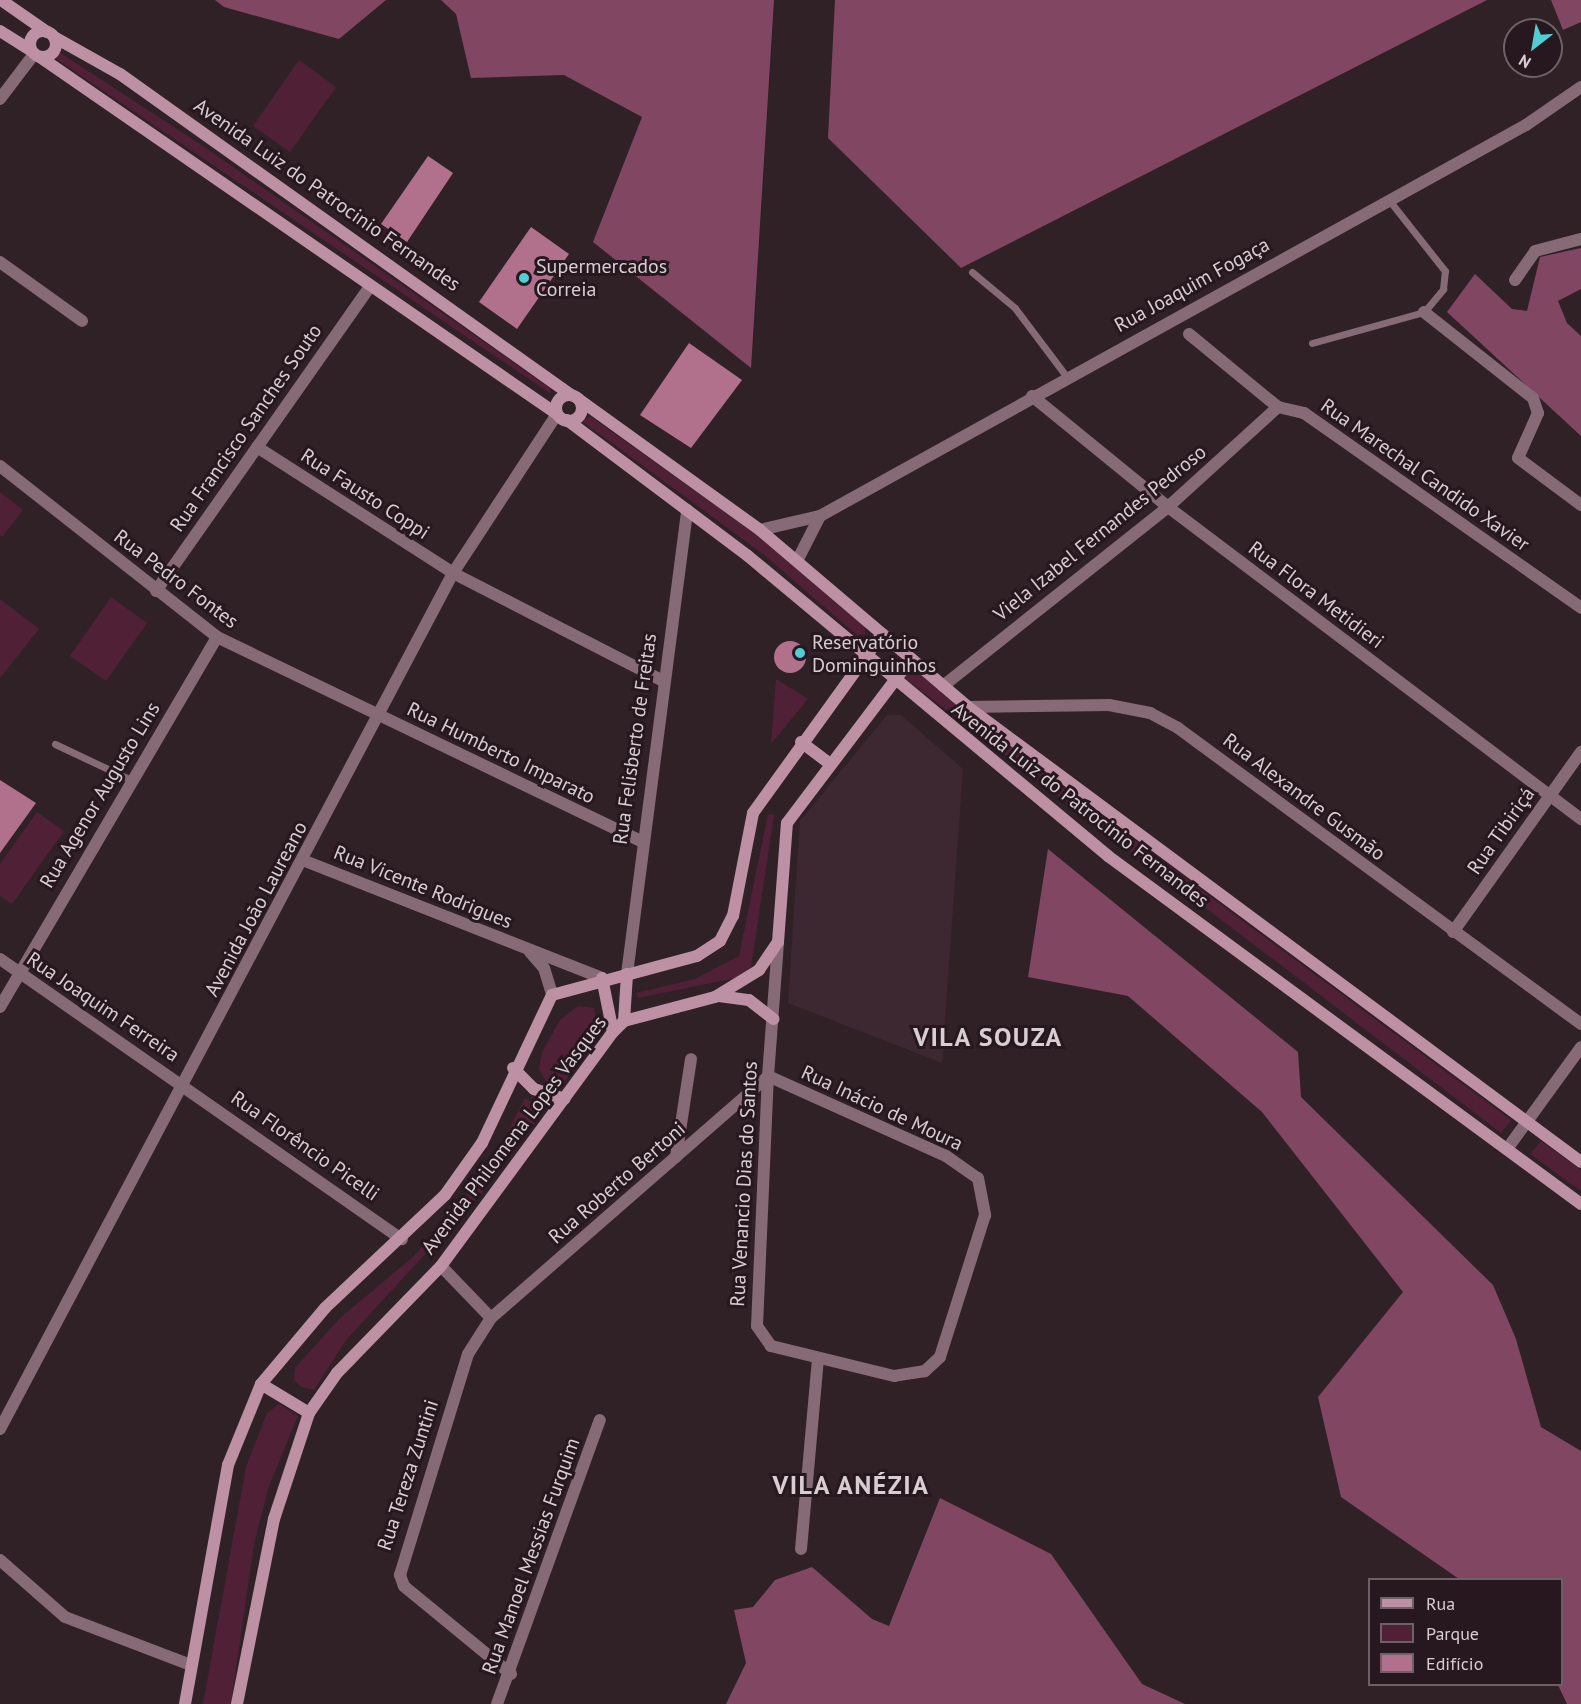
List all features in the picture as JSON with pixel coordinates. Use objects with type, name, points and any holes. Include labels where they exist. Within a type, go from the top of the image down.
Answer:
[{"type":"main road","name":"Avenida Luiz do Patrocinio Fernandes","points":[[1,0],[50,34],[120,74],[760,530],[968,707],[1581,1162]]},
{"type":"main road","name":"Avenida Luiz do Patrocinio Fernandes","points":[[0,31],[35,53],[369,288],[562,417],[687,510],[1108,856],[1581,1203]]},
{"type":"main road","points":[[50,34],[53,52],[35,53],[32,37],[50,34]]},
{"type":"main road","points":[[574,396],[581,411],[562,417],[557,402],[574,396]]},
{"type":"main road","name":"Avenida Philomena Lopes Vasques","points":[[185,1704],[228,1464],[261,1384],[325,1308],[402,1239],[445,1195],[482,1143],[513,1068],[552,995],[602,978],[697,956],[720,941],[734,916],[753,813],[801,742],[882,634]]},
{"type":"main road","name":"Avenida Philomena Lopes Vasques","points":[[237,1704],[274,1519],[309,1413],[337,1373],[441,1266],[613,1032],[624,1021],[715,997],[759,970],[778,942],[787,823],[829,763],[911,659]]},
{"type":"main road","points":[[801,742],[829,763]]},
{"type":"main road","points":[[624,1021],[627,974]]},
{"type":"main road","points":[[602,978],[613,1032]]},
{"type":"main road","name":"Avenida Philomena Lopes Vasques","points":[[715,997],[749,1000],[773,1019]]},
{"type":"main road","points":[[513,1068],[534,1089],[564,1099]]},
{"type":"main road","points":[[261,1384],[309,1413]]},
{"type":"street","points":[[0,99],[35,53]]},
{"type":"street","name":"Rua Joaquim Fogaça","points":[[760,530],[820,516],[1065,376],[1526,125],[1581,87]]},
{"type":"street","points":[[1515,280],[1535,251],[1581,239]]},
{"type":"street","points":[[0,262],[82,321]]},
{"type":"street","name":"Rua Francisco Sanches Souto","points":[[156,591],[369,288]]},
{"type":"street","points":[[1424,312],[1533,398],[1538,413],[1518,458],[1581,505]]},
{"type":"street","name":"Rua Marechal Candido Xavier","points":[[1190,334],[1278,407],[1304,413],[1581,608]]},
{"type":"street","name":"Rua Flora Metidieri","points":[[1032,396],[1168,507],[1581,819]]},
{"type":"street","name":"Viela Izabel Fernandes Pedroso","points":[[943,686],[1168,507],[1278,407]]},
{"type":"street","name":"Avenida João Laureano","points":[[0,1429],[305,861],[377,715],[453,573],[562,417]]},
{"type":"street","name":"Rua Fausto Coppi","points":[[257,447],[453,573],[663,681]]},
{"type":"street","name":"Rua Pedro Fontes","points":[[0,466],[217,637],[377,715]]},
{"type":"street","name":"Rua Felisberto de Freitas","points":[[627,974],[641,841],[687,510]]},
{"type":"street","points":[[797,561],[820,516]]},
{"type":"street","name":"Rua Agenor Augusto Lins","points":[[0,1007],[131,780],[217,637]]},
{"type":"street","name":"Rua Alexandre Gusmão","points":[[968,707],[1109,705],[1150,713],[1178,728],[1453,933],[1581,1024]]},
{"type":"street","name":"Rua Humberto Imparato","points":[[377,715],[641,841]]},
{"type":"street","name":"Rua Tibiriçá","points":[[1453,933],[1581,752]]},
{"type":"street","name":"Rua Vicente Rodrigues","points":[[305,861],[602,978]]},
{"type":"street","name":"Rua Venancio Dias do Santos","points":[[778,942],[768,1076],[757,1326],[771,1346],[818,1360],[894,1376],[925,1371],[940,1357],[985,1215],[978,1178]]},
{"type":"street","name":"Rua Vicente Rodrigues","points":[[527,949],[544,968],[552,995]]},
{"type":"street","name":"Rua Joaquim Ferreira","points":[[0,959],[185,1086]]},
{"type":"street","points":[[1507,1149],[1581,1047]]},
{"type":"street","points":[[676,1157],[691,1059]]},
{"type":"street","name":"Rua Roberto Bertoni","points":[[491,1318],[768,1076]]},
{"type":"street","name":"Rua Inácio de Moura","points":[[768,1076],[946,1156],[978,1178]]},
{"type":"street","name":"Rua Florêncio Picelli","points":[[185,1086],[402,1239]]},
{"type":"street","points":[[441,1266],[491,1318]]},
{"type":"street","name":"Rua Tereza Zuntini","points":[[491,1318],[468,1353],[400,1575],[404,1586],[511,1674]]},
{"type":"street","points":[[801,1548],[818,1360]]},
{"type":"street","name":"Rua Manoel Messias Furquim","points":[[497,1704],[511,1674],[600,1420]]},
{"type":"street","points":[[0,1560],[64,1617],[191,1665]]},
{"type":"lane","points":[[1312,343],[1424,312],[1443,289],[1445,271],[1388,200]]},
{"type":"lane","points":[[972,272],[1015,308],[1065,376]]},
{"type":"lane","points":[[55,744],[131,780]]},
{"type":"shaded area","points":[[215,0],[386,0],[339,39],[224,7]]},
{"type":"shaded area","points":[[441,0],[774,0],[751,368],[593,242],[642,117],[564,75],[471,78],[456,14]]},
{"type":"shaded area","points":[[835,0],[1487,0],[961,268],[828,138]]},
{"type":"shaded area","points":[[1551,0],[1581,0],[1581,22],[1563,30],[1563,18],[1558,18]]},
{"type":"shaded area","points":[[1581,248],[1581,289],[1558,301],[1567,323],[1581,336],[1581,436],[1447,312],[1475,274],[1512,309],[1527,311],[1540,257]]},
{"type":"shaded area","points":[[887,715],[901,715],[963,769],[942,1063],[788,1003],[800,821]]},
{"type":"shaded area","points":[[1048,849],[1298,1052],[1301,1097],[1493,1285],[1516,1339],[1541,1427],[1581,1451],[1581,1704],[1567,1704],[1558,1686],[1563,1686],[1563,1578],[1458,1578],[1341,1497],[1318,1397],[1403,1292],[1262,1112],[1128,996],[1028,977]]},
{"type":"shaded area","points":[[940,1498],[1051,1554],[1142,1684],[1185,1704],[726,1704],[746,1663],[734,1610],[753,1607],[775,1580],[812,1567],[872,1619],[889,1626]]},
{"type":"green space","points":[[59,52],[203,146],[550,388],[551,394],[55,58]]},
{"type":"green space","points":[[299,60],[336,87],[290,152],[253,126]]},
{"type":"green space","points":[[590,416],[761,538],[865,625],[865,634],[857,635],[763,554],[582,421]]},
{"type":"green space","points":[[0,492],[23,510],[2,537],[0,535]]},
{"type":"green space","points":[[111,597],[147,623],[106,681],[70,656]]},
{"type":"green space","points":[[0,599],[39,629],[0,678]]},
{"type":"green space","points":[[913,666],[1034,766],[1511,1120],[1501,1133],[903,677]]},
{"type":"green space","points":[[776,679],[808,699],[771,744]]},
{"type":"green space","points":[[37,812],[64,831],[12,904],[0,896],[0,864]]},
{"type":"green space","points":[[768,814],[774,815],[751,967],[736,978],[638,998],[636,993],[695,979],[739,956]]},
{"type":"green space","points":[[578,1006],[594,1008],[597,1029],[592,1045],[563,1083],[547,1083],[539,1069],[542,1052],[560,1020]]},
{"type":"green space","points":[[525,1098],[545,1110],[484,1190],[346,1340],[314,1390],[301,1387],[294,1380],[295,1368],[340,1318],[413,1257],[489,1169]]},
{"type":"green space","points":[[1541,1141],[1581,1170],[1581,1191],[1530,1154]]},
{"type":"green space","points":[[279,1404],[298,1416],[269,1486],[254,1544],[231,1704],[203,1704],[246,1467],[267,1413]]},
{"type":"building","points":[[428,156],[453,173],[407,242],[381,224]]},
{"type":"building","name":"Supermercados Correia","points":[[531,227],[569,254],[517,329],[479,302]]},
{"type":"building","points":[[689,343],[742,380],[691,448],[640,415]]},
{"type":"building","points":[[790,641],[801,646],[806,657],[801,668],[790,673],[779,668],[774,657],[779,646]]},
{"type":"building","points":[[0,780],[36,803],[0,853]]},
{"type":"place","name":"Supermercados Correia","points":[[524,278]]},
{"type":"place","name":"Reservatório Dominguinhos","points":[[800,653]]},
{"type":"district","name":"VILA SOUZA","points":[[988,1037]]},
{"type":"district","name":"VILA ANÉZIA","points":[[851,1485]]}]
